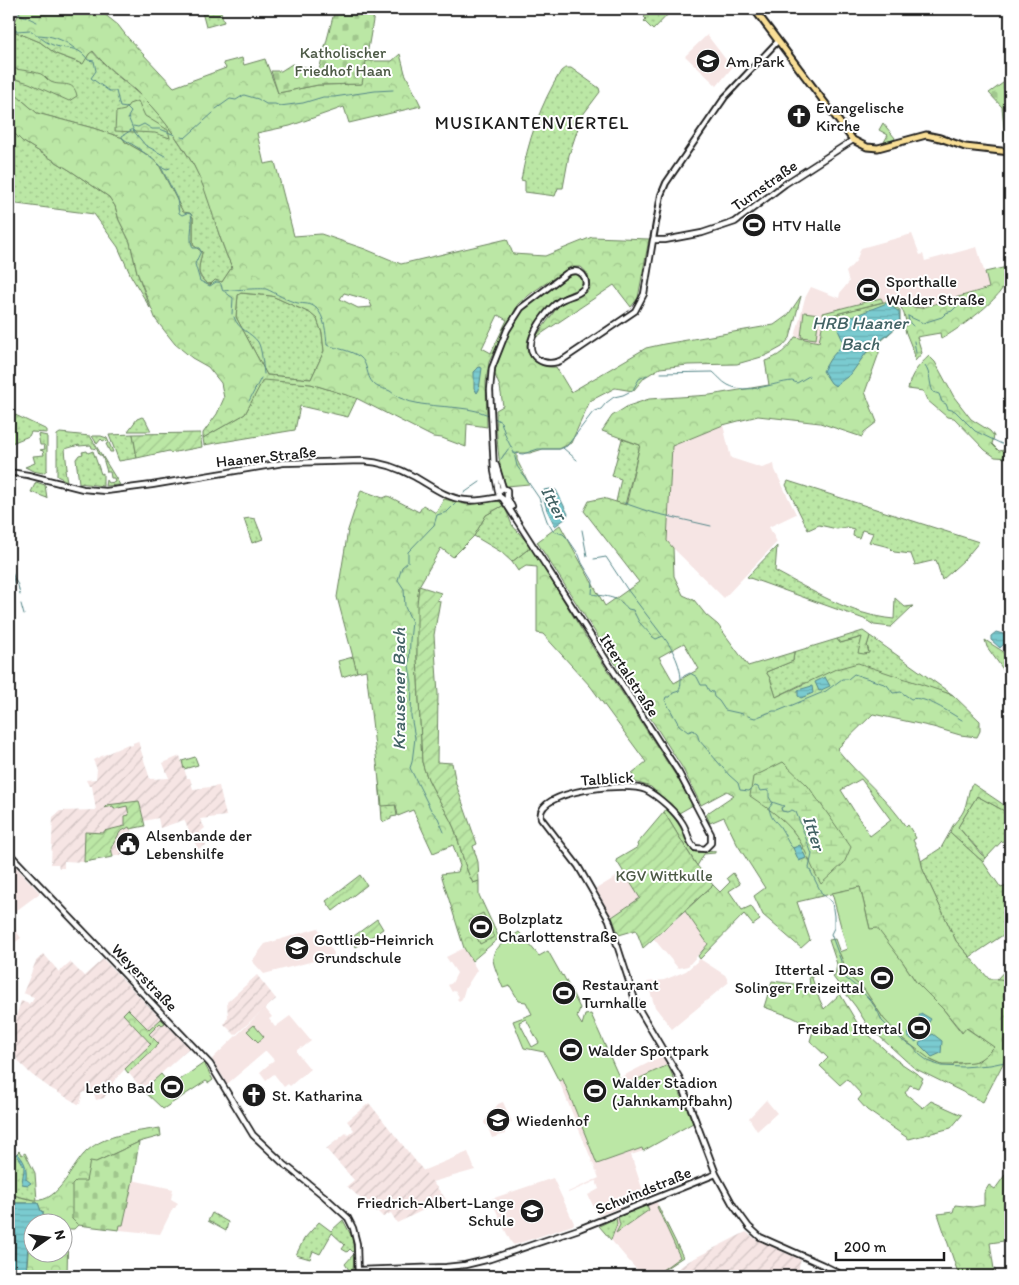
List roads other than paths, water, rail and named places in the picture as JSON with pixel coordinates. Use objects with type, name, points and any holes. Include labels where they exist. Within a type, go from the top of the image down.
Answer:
[{"type":"main road","points":[[754,9],[853,140],[861,145],[872,148],[891,145],[926,135],[963,146],[1010,152]]},
{"type":"main road","name":"Turnstraße","points":[[653,240],[665,240],[702,233],[735,222],[785,184],[853,140]]},
{"type":"main road","name":"Ittertalstraße","points":[[653,240],[644,294],[635,311],[558,362],[548,364],[540,362],[532,350],[532,337],[558,302],[584,290],[585,276],[577,271],[569,272],[521,308],[507,330],[492,368],[490,390],[494,459],[502,494],[679,773],[708,827],[712,837],[711,842]]},
{"type":"main road","name":"Haaner Straße","points":[[9,472],[83,489],[106,491],[283,463],[363,461],[406,472],[450,497],[477,501],[502,494]]},
{"type":"main road","name":"Talblick","points":[[711,842],[704,849],[695,848],[689,840],[683,824],[674,813],[652,793],[632,786],[565,794],[546,804],[540,814],[544,823],[578,866],[609,920],[637,1006],[679,1077],[716,1174]]},
{"type":"main road","name":"Weyerstraße","points":[[9,853],[210,1064],[249,1129],[284,1164],[348,1218],[357,1240],[358,1276]]},
{"type":"main road","points":[[716,1174],[728,1196],[754,1233],[837,1272],[841,1276]]},
{"type":"main road","name":"Schwindstraße","points":[[358,1270],[446,1267],[465,1265],[497,1257],[579,1230],[716,1174]]},
{"type":"street","points":[[653,240],[661,195],[666,184],[725,97],[778,41]]},
{"type":"water","name":"HRB Haaner Bach","points":[[887,303],[899,312],[900,324],[866,353],[851,374],[835,386],[823,371],[830,359],[844,343],[838,330],[849,318]]},
{"type":"water","points":[[479,367],[482,368],[477,393],[474,388],[474,372]]},
{"type":"water","points":[[544,490],[556,490],[568,514],[565,519],[555,526],[547,510],[542,493]]},
{"type":"water","points":[[996,632],[1010,636],[1000,648],[991,640],[991,636]]},
{"type":"water","points":[[825,677],[830,686],[819,691],[815,682]]},
{"type":"water","points":[[812,686],[813,693],[801,698],[798,696],[798,690]]},
{"type":"water","points":[[800,845],[806,858],[799,861],[793,848]]},
{"type":"water","name":"Freibad Ittertal","points":[[921,1013],[931,1019],[916,1042],[907,1036]]},
{"type":"water","points":[[933,1034],[942,1041],[941,1053],[932,1057],[919,1044],[922,1040]]},
{"type":"water","points":[[17,1153],[25,1165],[26,1179],[31,1183],[28,1185],[22,1184],[24,1171]]},
{"type":"water","points":[[9,1203],[38,1203],[43,1212],[22,1212],[22,1262],[27,1262],[26,1276],[9,1276]]},
{"type":"waterway","points":[[18,13],[37,22]]},
{"type":"waterway","name":"Itter","points":[[9,27],[17,31],[30,30],[50,44],[76,50],[88,60],[94,61],[96,71],[91,78],[109,91],[116,91],[120,107],[127,108],[131,112],[128,117],[133,129],[122,136],[122,138],[160,165],[177,199],[179,213],[182,215],[191,214],[193,248],[199,248],[201,251],[195,264],[200,281],[210,286],[216,282],[220,283],[223,291],[266,289],[294,302],[312,305],[319,311],[323,320],[327,345],[348,351],[360,357],[363,360],[369,377],[377,386],[410,402],[467,409],[489,415]]},
{"type":"waterway","points":[[36,35],[56,38],[74,48]]},
{"type":"waterway","points":[[216,109],[230,99],[236,100],[244,95],[258,99],[266,104],[280,106],[303,103],[323,97],[393,90]]},
{"type":"waterway","points":[[181,137],[185,138],[213,113]]},
{"type":"waterway","points":[[133,126],[138,127],[144,124],[152,129],[160,129],[175,135]]},
{"type":"waterway","points":[[133,130],[145,145],[165,156]]},
{"type":"waterway","name":"Itter","points":[[162,167],[170,168]]},
{"type":"waterway","points":[[225,292],[233,298],[232,314]]},
{"type":"waterway","points":[[908,316],[923,323],[942,317],[957,306],[982,299]]},
{"type":"waterway","points":[[908,316],[909,322],[913,326]]},
{"type":"waterway","points":[[234,317],[238,325],[258,342],[264,374]]},
{"type":"waterway","points":[[914,341],[916,353]]},
{"type":"waterway","points":[[925,366],[933,392],[939,394],[942,402],[946,404],[948,409],[955,411],[975,431],[1010,448]]},
{"type":"waterway","points":[[661,373],[713,372],[728,385],[743,389],[760,388],[792,381],[797,383],[809,376]]},
{"type":"waterway","points":[[514,453],[523,454],[538,449],[560,449],[567,446],[593,412],[601,409],[614,397],[633,390],[639,379],[647,375]]},
{"type":"waterway","points":[[249,401],[261,378]]},
{"type":"waterway","name":"Itter","points":[[493,417],[501,422],[514,453],[517,466],[539,498],[547,521],[553,531],[563,534],[579,555],[593,581],[592,594],[616,599],[628,609],[633,610],[639,622],[653,637],[656,639],[663,636],[671,648],[680,670],[681,684],[679,691],[673,693],[670,697],[666,697],[665,700],[679,725],[688,732],[693,730],[697,733],[699,740],[738,783],[740,790],[749,791],[755,786],[760,791],[769,790],[769,797],[772,802],[784,806],[781,808],[782,811],[792,810],[796,812],[812,854],[809,868],[822,894],[832,902],[834,928],[831,934],[841,961],[844,977],[871,1001],[882,1021],[928,1061],[941,1066],[963,1067],[1010,1061]]},
{"type":"waterway","name":"Krausener Bach","points":[[501,459],[509,448]]},
{"type":"waterway","points":[[563,448],[577,460]]},
{"type":"waterway","name":"Krausener Bach","points":[[464,493],[480,482]]},
{"type":"waterway","points":[[624,503],[650,512],[711,526]]},
{"type":"waterway","name":"Krausener Bach","points":[[444,832],[410,768],[415,738],[411,716],[412,683],[409,666],[412,622],[405,607],[404,589],[398,580],[402,567],[408,562],[408,552],[434,525],[437,515],[447,512],[455,504]]},
{"type":"waterway","points":[[582,530],[587,556]]},
{"type":"waterway","points":[[594,559],[606,557],[627,589],[662,635]]},
{"type":"waterway","points":[[9,563],[14,578],[9,600]]},
{"type":"waterway","points":[[14,578],[20,595]]},
{"type":"waterway","points":[[21,604],[24,615]]},
{"type":"waterway","points":[[682,677],[690,673],[697,677],[701,685],[706,685],[709,691],[713,692],[714,697],[725,710],[743,714]]},
{"type":"waterway","points":[[748,716],[755,718],[778,711],[826,691],[842,679],[848,679],[854,674],[887,685],[893,693],[901,692],[911,699],[916,698],[930,702],[962,720]]},
{"type":"waterway","points":[[773,803],[769,808],[771,816],[793,848]]},
{"type":"place","name":"Am Park","points":[[708,61]]},
{"type":"place","name":"Evangelische Kirche","points":[[799,116]]},
{"type":"place","name":"HTV Halle","points":[[754,225]]},
{"type":"place","name":"Sporthalle Walder Straße","points":[[868,290]]},
{"type":"place","name":"Alsenbande der Lebenshilfe","points":[[128,844]]},
{"type":"place","name":"Bolzplatz Charlottenstraße","points":[[481,927]]},
{"type":"place","name":"Gottlieb-Heinrich Grundschule","points":[[297,948]]},
{"type":"place","name":"Ittertal - Das Solinger Freizeittal","points":[[882,978]]},
{"type":"place","name":"Restaurant Turnhalle","points":[[564,993]]},
{"type":"place","name":"Freibad Ittertal","points":[[919,1028]]},
{"type":"place","name":"Walder Sportpark","points":[[571,1050]]},
{"type":"place","name":"Letho Bad","points":[[172,1087]]},
{"type":"place","name":"Walder Stadion (Jahnkampfbahn)","points":[[595,1091]]},
{"type":"place","name":"St. Katharina","points":[[254,1095]]},
{"type":"place","name":"Wiedenhof","points":[[498,1120]]},
{"type":"place","name":"Friedrich-Albert-Lange Schule","points":[[532,1211]]},
{"type":"district","name":"MUSIKANTENVIERTEL","points":[[532,123]]},
{"type":"park label","name":"Katholischer Friedhof Haan","points":[[343,61]]},
{"type":"park label","name":"KGV Wittkulle","points":[[664,875]]}]
